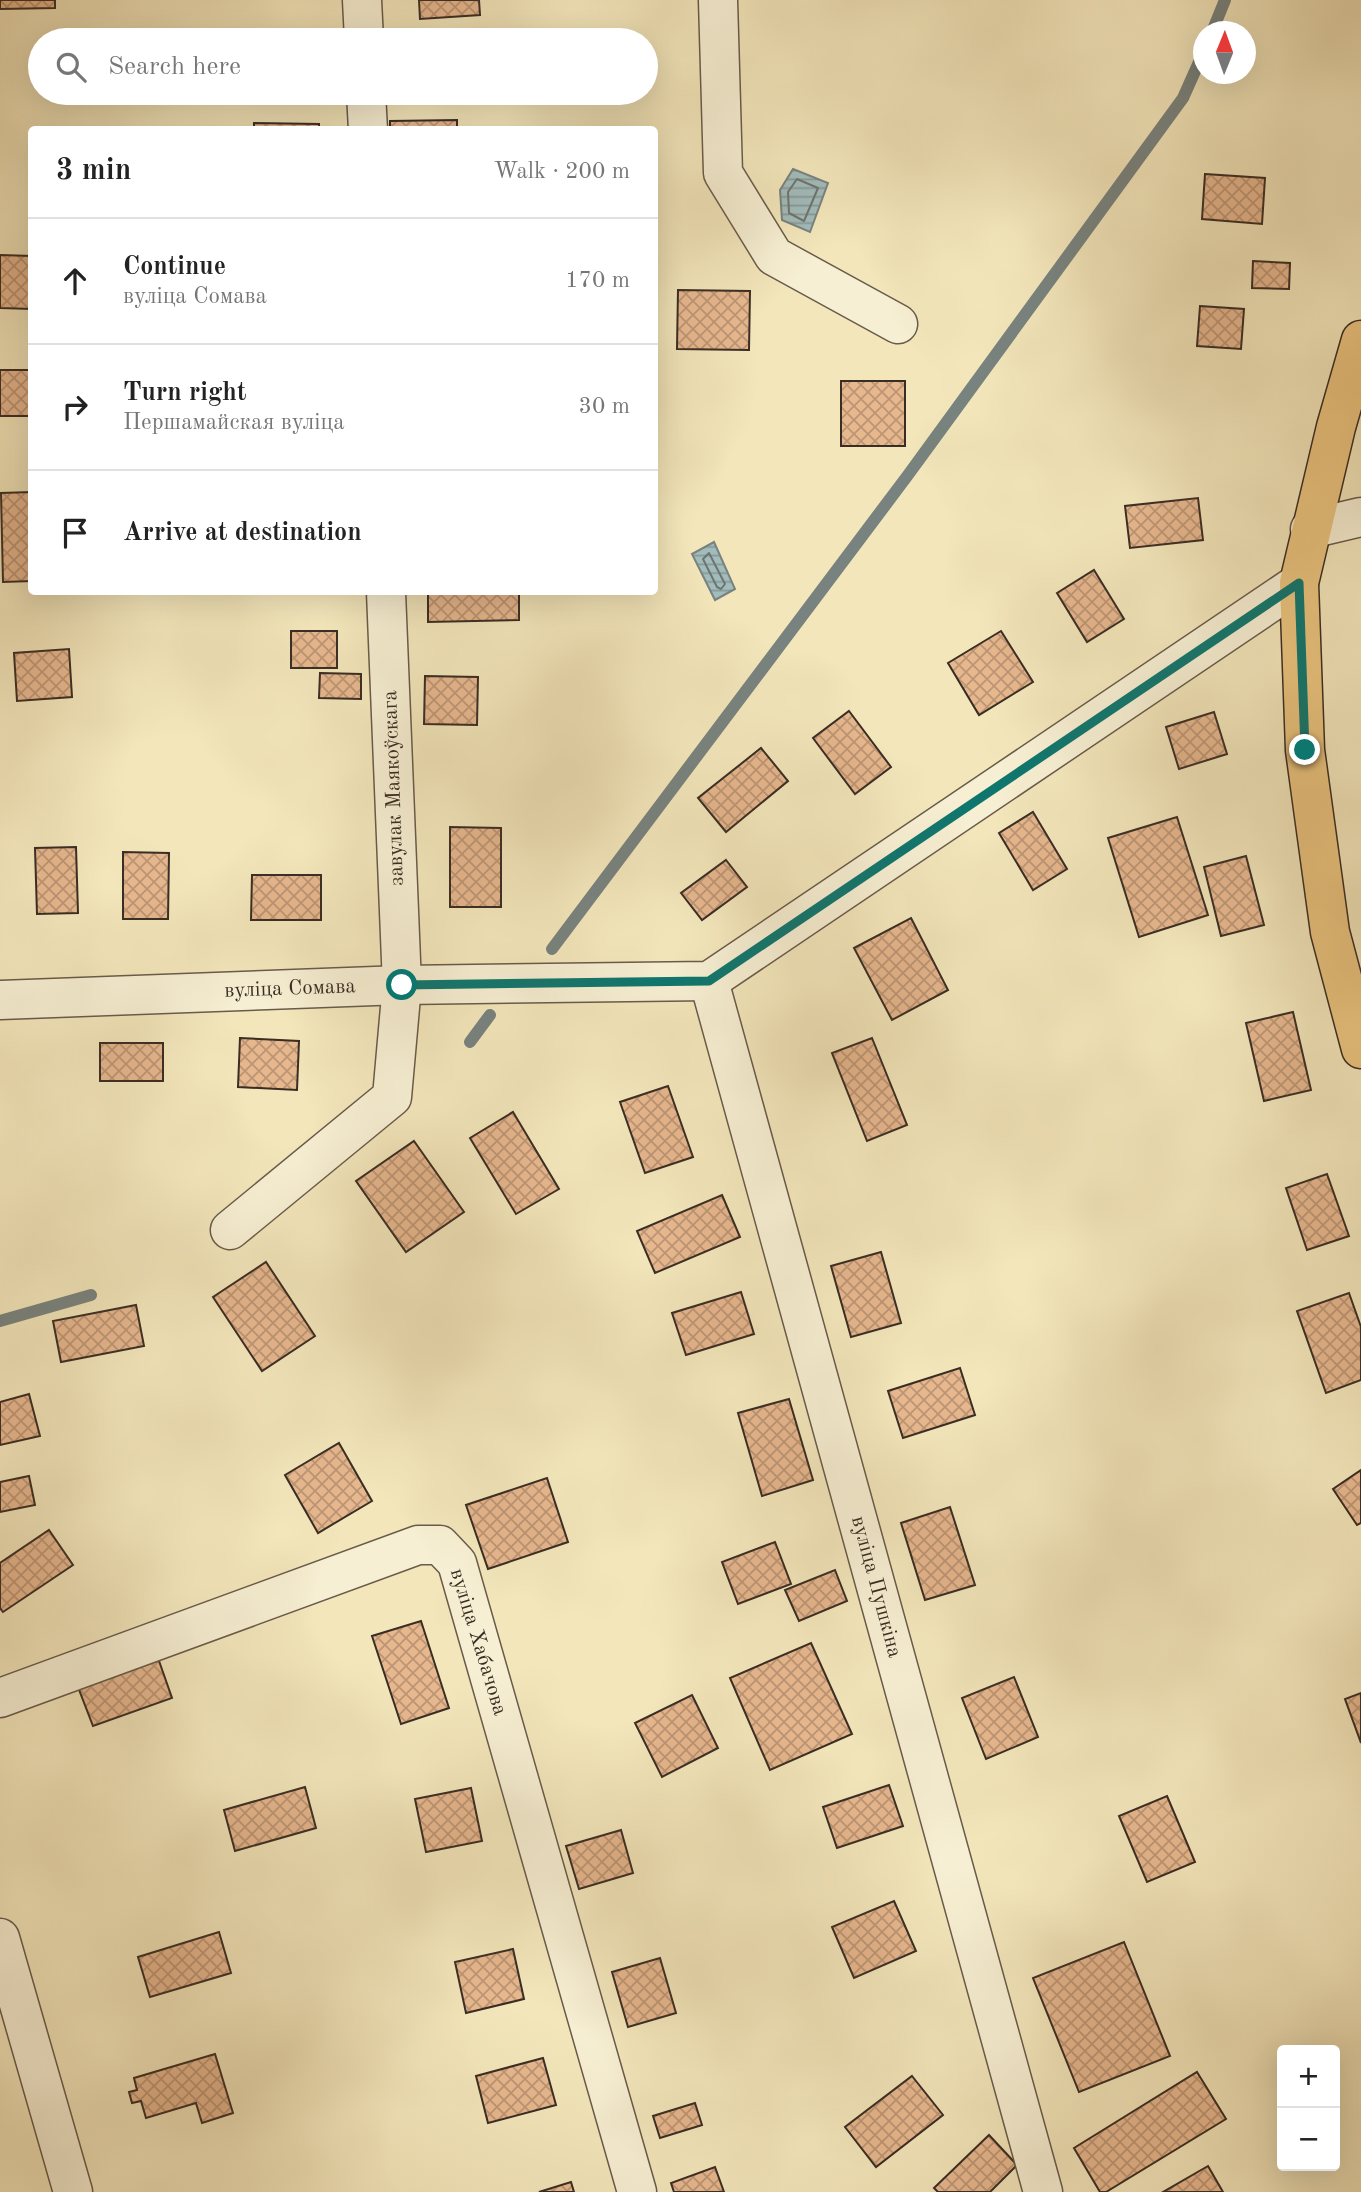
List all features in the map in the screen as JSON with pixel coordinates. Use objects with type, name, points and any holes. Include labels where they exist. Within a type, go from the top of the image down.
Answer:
[{"type":"main road","points":[[1361,340],[1310,529],[1299,583],[1305,750],[1330,933],[1361,1049]]},
{"type":"street","points":[[362,0],[363,28]]},
{"type":"street","points":[[718,0],[723,173],[774,256],[898,324]]},
{"type":"street","points":[[367,105],[368,126]]},
{"type":"street","points":[[1310,529],[1361,517]]},
{"type":"street","points":[[709,981],[1299,583]]},
{"type":"street","name":"завулак Маякоўскага","points":[[230,1230],[392,1097],[402,985],[386,595]]},
{"type":"street","name":"вуліца Сомава","points":[[0,1000],[402,985],[709,981]]},
{"type":"street","name":"вуліца Пушкіна","points":[[709,981],[1043,2192]]},
{"type":"street","name":"вуліца Хабачова","points":[[0,1698],[418,1545],[440,1545],[457,1563],[637,2192]]},
{"type":"street","points":[[0,1938],[73,2192]]},
{"type":"water","points":[[793,169],[828,183],[810,232],[782,220],[780,190]]},
{"type":"water","points":[[714,542],[735,589],[715,600],[692,554]]},
{"type":"building","points":[[0,0],[55,0],[55,8],[0,9]]},
{"type":"building","points":[[419,0],[479,0],[480,15],[420,19]]},
{"type":"building","points":[[457,120],[457,126],[390,126],[390,121]]},
{"type":"building","points":[[254,123],[319,124],[319,126],[254,126]]},
{"type":"building","points":[[1205,174],[1265,178],[1262,224],[1202,219]]},
{"type":"building","points":[[0,255],[28,256],[28,309],[0,308]]},
{"type":"building","points":[[1253,261],[1290,263],[1289,289],[1252,288]]},
{"type":"building","points":[[678,290],[750,291],[749,350],[677,349]]},
{"type":"building","points":[[1200,306],[1244,309],[1241,349],[1197,346]]},
{"type":"building","points":[[0,370],[28,370],[28,416],[0,416]]},
{"type":"building","points":[[841,381],[905,381],[905,446],[841,446]]},
{"type":"building","points":[[28,492],[28,581],[3,582],[1,493]]},
{"type":"building","points":[[1198,498],[1203,540],[1130,548],[1125,506]]},
{"type":"building","points":[[1094,570],[1124,619],[1087,642],[1057,593]]},
{"type":"building","points":[[428,595],[519,595],[519,620],[428,622]]},
{"type":"building","points":[[291,631],[337,631],[337,668],[291,668]]},
{"type":"building","points":[[1001,631],[1033,682],[979,715],[948,663]]},
{"type":"building","points":[[69,649],[72,697],[17,701],[14,653]]},
{"type":"building","points":[[320,673],[361,674],[361,699],[319,698]]},
{"type":"building","points":[[425,676],[478,677],[477,725],[424,724]]},
{"type":"building","points":[[849,711],[891,767],[855,794],[813,738]]},
{"type":"building","points":[[1214,712],[1227,754],[1179,769],[1166,727]]},
{"type":"building","points":[[761,748],[788,781],[726,832],[698,798]]},
{"type":"building","points":[[1033,812],[1067,869],[1033,890],[999,833]]},
{"type":"building","points":[[1177,817],[1208,915],[1139,937],[1108,838]]},
{"type":"building","points":[[450,827],[501,828],[501,907],[450,907]]},
{"type":"building","points":[[76,847],[78,913],[37,914],[35,848]]},
{"type":"building","points":[[123,852],[169,853],[168,919],[123,919]]},
{"type":"building","points":[[1246,856],[1264,925],[1221,936],[1204,867]]},
{"type":"building","points":[[726,860],[747,887],[702,920],[681,893]]},
{"type":"building","points":[[252,875],[321,875],[321,920],[251,920]]},
{"type":"building","points":[[911,918],[948,990],[892,1020],[854,948]]},
{"type":"building","points":[[1293,1012],[1311,1090],[1264,1101],[1246,1023]]},
{"type":"building","points":[[240,1038],[299,1041],[297,1090],[238,1087]]},
{"type":"building","points":[[872,1038],[907,1125],[867,1141],[832,1053]]},
{"type":"building","points":[[100,1043],[163,1043],[163,1081],[100,1081]]},
{"type":"building","points":[[668,1086],[693,1157],[645,1173],[620,1102]]},
{"type":"building","points":[[513,1112],[559,1189],[516,1214],[470,1138]]},
{"type":"building","points":[[414,1141],[464,1212],[406,1252],[356,1181]]},
{"type":"building","points":[[1327,1174],[1349,1236],[1307,1250],[1286,1188]]},
{"type":"building","points":[[722,1195],[740,1237],[655,1273],[637,1231]]},
{"type":"building","points":[[881,1252],[901,1323],[851,1337],[831,1266]]},
{"type":"building","points":[[266,1262],[315,1336],[262,1371],[213,1297]]},
{"type":"building","points":[[741,1292],[754,1334],[686,1355],[672,1313]]},
{"type":"building","points":[[1349,1293],[1361,1327],[1361,1380],[1326,1393],[1297,1311]]},
{"type":"building","points":[[136,1305],[144,1346],[61,1362],[53,1321]]},
{"type":"building","points":[[960,1368],[975,1415],[903,1438],[888,1391]]},
{"type":"building","points":[[29,1394],[40,1436],[0,1445],[0,1402]]},
{"type":"building","points":[[789,1399],[813,1480],[762,1496],[738,1413]]},
{"type":"building","points":[[339,1443],[372,1501],[318,1533],[285,1475]]},
{"type":"building","points":[[1361,1470],[1361,1523],[1357,1525],[1333,1489]]},
{"type":"building","points":[[29,1476],[35,1505],[0,1512],[0,1482]]},
{"type":"building","points":[[547,1478],[568,1542],[488,1569],[466,1505]]},
{"type":"building","points":[[950,1507],[975,1585],[925,1600],[901,1523]]},
{"type":"building","points":[[49,1530],[73,1565],[3,1612],[0,1608],[0,1563]]},
{"type":"building","points":[[775,1542],[791,1584],[738,1604],[722,1562]]},
{"type":"building","points":[[835,1570],[847,1601],[799,1621],[785,1590]]},
{"type":"building","points":[[421,1621],[449,1708],[401,1724],[372,1636]]},
{"type":"building","points":[[811,1643],[852,1734],[770,1770],[730,1678]]},
{"type":"building","points":[[158,1658],[172,1698],[93,1726],[78,1687]]},
{"type":"building","points":[[1014,1677],[1038,1737],[986,1759],[962,1698]]},
{"type":"building","points":[[1361,1693],[1361,1743],[1345,1699]]},
{"type":"building","points":[[692,1695],[718,1748],[662,1777],[635,1723]]},
{"type":"building","points":[[889,1785],[903,1826],[837,1848],[823,1807]]},
{"type":"building","points":[[305,1787],[316,1828],[235,1851],[224,1810]]},
{"type":"building","points":[[471,1788],[482,1841],[426,1852],[415,1799]]},
{"type":"building","points":[[1167,1796],[1195,1862],[1147,1882],[1119,1816]]},
{"type":"building","points":[[621,1830],[633,1873],[579,1889],[566,1846]]},
{"type":"building","points":[[894,1901],[916,1951],[854,1978],[832,1927]]},
{"type":"building","points":[[219,1932],[231,1973],[150,1997],[138,1957]]},
{"type":"building","points":[[1124,1942],[1170,2056],[1079,2092],[1033,1978]]},
{"type":"building","points":[[513,1949],[524,1999],[466,2013],[455,1962]]},
{"type":"building","points":[[660,1958],[676,2013],[628,2027],[612,1972]]},
{"type":"building","points":[[215,2054],[233,2113],[202,2123],[196,2103],[146,2118],[141,2101],[132,2103],[129,2092],[137,2090],[134,2078]]},
{"type":"building","points":[[543,2058],[556,2105],[488,2123],[476,2076]]},
{"type":"building","points":[[1197,2072],[1226,2119],[1106,2192],[1100,2192],[1074,2148]]},
{"type":"building","points":[[912,2076],[943,2115],[876,2167],[845,2127]]},
{"type":"building","points":[[695,2103],[702,2125],[660,2138],[653,2116]]},
{"type":"building","points":[[989,2135],[1017,2165],[990,2192],[938,2192],[934,2188]]},
{"type":"building","points":[[1208,2166],[1223,2192],[1163,2192]]},
{"type":"building","points":[[715,2167],[724,2192],[674,2192],[671,2183]]},
{"type":"building","points":[[571,2182],[574,2192],[539,2192]]},
{"type":"waterway","points":[[1216,21],[1225,0]]},
{"type":"waterway","points":[[552,949],[908,475],[1183,98],[1193,76]]},
{"type":"waterway","points":[[470,1042],[490,1015]]},
{"type":"waterway","points":[[0,1321],[91,1295]]},
{"type":"route","points":[[402,985],[709,981],[1299,583],[1305,750]]}]
